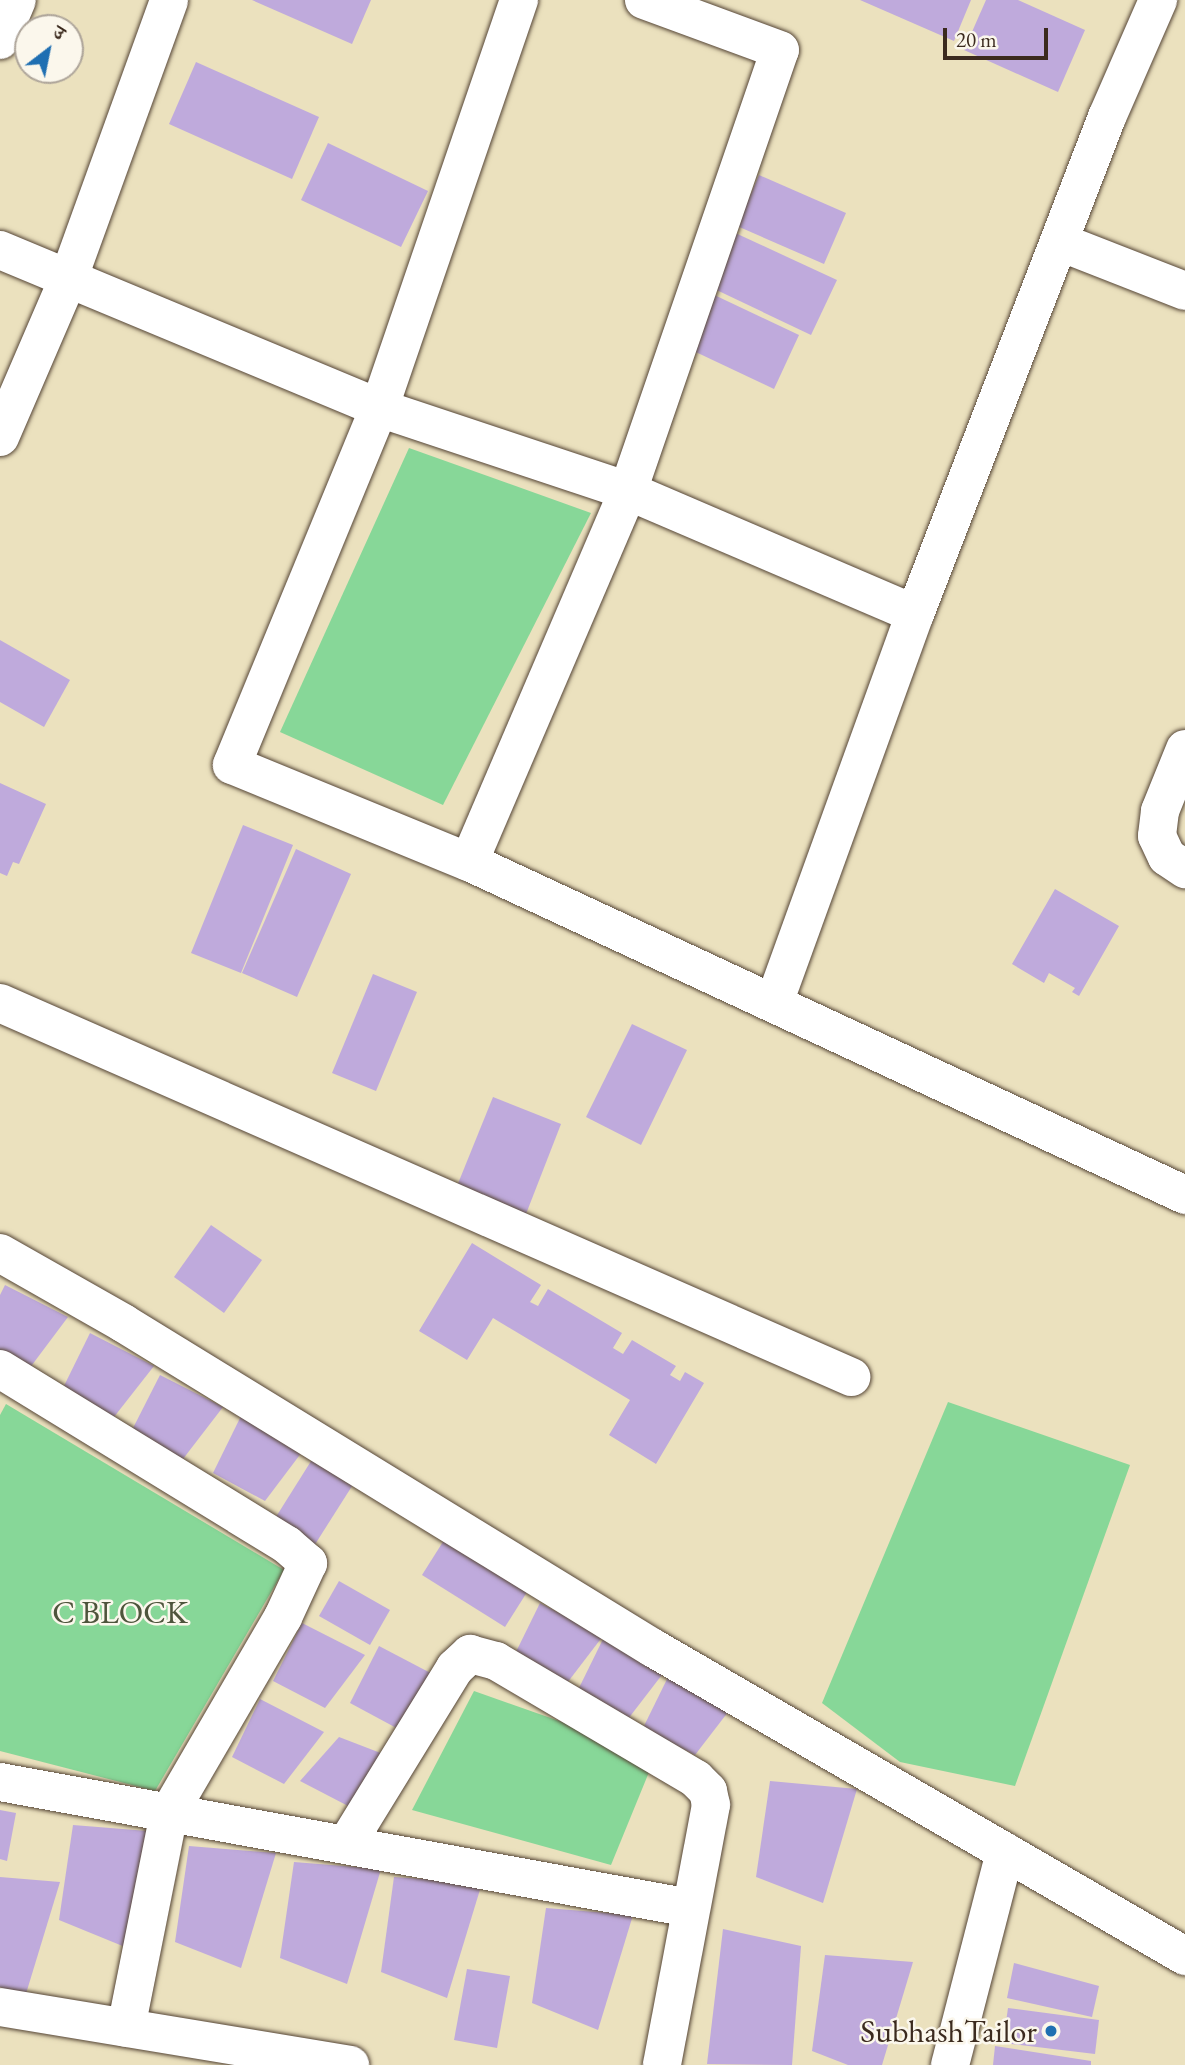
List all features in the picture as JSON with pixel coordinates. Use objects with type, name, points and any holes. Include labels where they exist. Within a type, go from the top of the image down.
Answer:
[{"type":"main road","points":[[0,40],[17,0]]},
{"type":"main road","points":[[0,438],[69,277],[169,0]]},
{"type":"main road","points":[[519,0],[379,408],[232,765],[469,862],[1185,1195]]},
{"type":"main road","points":[[469,862],[628,491],[780,50],[643,0]]},
{"type":"main road","points":[[774,1003],[915,614],[1158,0]]},
{"type":"main road","points":[[1060,242],[1185,291]]},
{"type":"main road","points":[[0,250],[379,408],[628,491],[915,614]]},
{"type":"main road","points":[[1185,749],[1160,811],[1157,836],[1167,857],[1185,869]]},
{"type":"main road","points":[[0,1003],[851,1377]]},
{"type":"main road","points":[[0,1253],[124,1323],[653,1648],[1185,1956]]},
{"type":"main road","points":[[0,1369],[287,1545],[308,1563],[283,1616],[169,1813],[126,2028]]},
{"type":"main road","points":[[346,1845],[454,1668],[470,1654],[496,1661],[696,1779],[708,1791],[711,1805],[662,2065]]},
{"type":"main road","points":[[0,1782],[690,1908]]},
{"type":"main road","points":[[950,2065],[1005,1853]]},
{"type":"main road","points":[[0,2007],[349,2065]]},
{"type":"green space","points":[[409,448],[591,513],[443,805],[280,732]]},
{"type":"green space","points":[[948,1402],[1130,1465],[1015,1786],[900,1762],[822,1703]]},
{"type":"green space","name":"C BLOCK","points":[[6,1404],[284,1570],[155,1791],[0,1751],[0,1415]]},
{"type":"green space","points":[[474,1691],[656,1755],[611,1865],[412,1810]]},
{"type":"building","points":[[252,0],[371,0],[352,44]]},
{"type":"building","points":[[860,0],[971,0],[954,41]]},
{"type":"building","points":[[986,0],[1018,0],[1085,30],[1058,92],[964,50]]},
{"type":"building","points":[[196,62],[319,117],[292,179],[169,124]]},
{"type":"building","points":[[328,143],[428,191],[401,247],[301,200]]},
{"type":"building","points":[[759,175],[846,213],[824,264],[737,226]]},
{"type":"building","points":[[731,231],[837,280],[811,335],[706,285]]},
{"type":"building","points":[[708,292],[799,335],[774,389],[683,346]]},
{"type":"building","points":[[0,640],[70,680],[44,727],[0,702]]},
{"type":"building","points":[[0,783],[46,804],[19,864],[13,862],[7,876],[0,873]]},
{"type":"building","points":[[243,825],[293,845],[241,973],[191,953]]},
{"type":"building","points":[[296,849],[351,874],[297,997],[242,973]]},
{"type":"building","points":[[1055,889],[1119,926],[1079,996],[1072,992],[1075,988],[1049,973],[1044,983],[1012,964]]},
{"type":"building","points":[[373,974],[417,992],[376,1091],[332,1073]]},
{"type":"building","points":[[632,1024],[687,1050],[641,1145],[586,1117]]},
{"type":"building","points":[[493,1097],[561,1124],[526,1214],[457,1186]]},
{"type":"building","points":[[211,1225],[262,1260],[224,1313],[174,1277]]},
{"type":"building","points":[[472,1243],[541,1285],[530,1302],[538,1306],[548,1289],[622,1333],[613,1348],[623,1354],[632,1340],[676,1366],[670,1375],[680,1381],[685,1372],[704,1383],[656,1464],[609,1435],[630,1400],[493,1318],[467,1360],[419,1331]]},
{"type":"building","points":[[5,1285],[68,1317],[29,1369],[0,1354],[0,1295]]},
{"type":"building","points":[[90,1333],[154,1366],[114,1417],[62,1390]]},
{"type":"building","points":[[160,1375],[223,1407],[183,1459],[131,1432]]},
{"type":"building","points":[[241,1416],[305,1448],[265,1501],[213,1473]]},
{"type":"building","points":[[313,1458],[354,1483],[314,1546],[274,1520]]},
{"type":"building","points":[[446,1537],[529,1589],[505,1627],[422,1575]]},
{"type":"building","points":[[339,1581],[390,1610],[370,1645],[319,1616]]},
{"type":"building","points":[[540,1603],[603,1636],[564,1687],[512,1660]]},
{"type":"building","points":[[302,1623],[365,1655],[325,1708],[273,1681]]},
{"type":"building","points":[[605,1635],[668,1667],[628,1719],[577,1692]]},
{"type":"building","points":[[379,1646],[442,1679],[402,1731],[350,1703]]},
{"type":"building","points":[[671,1671],[735,1703],[695,1755],[643,1728]]},
{"type":"building","points":[[260,1699],[324,1732],[284,1784],[232,1757]]},
{"type":"building","points":[[339,1737],[391,1757],[352,1808],[300,1781]]},
{"type":"building","points":[[770,1781],[857,1789],[823,1903],[756,1877]]},
{"type":"building","points":[[0,1810],[16,1813],[7,1861],[0,1859]]},
{"type":"building","points":[[73,1825],[160,1832],[125,1947],[59,1920]]},
{"type":"building","points":[[189,1846],[276,1853],[241,1968],[175,1942]]},
{"type":"building","points":[[294,1862],[381,1869],[347,1984],[280,1958]]},
{"type":"building","points":[[0,1877],[60,1882],[25,1997],[0,1987]]},
{"type":"building","points":[[394,1877],[482,1883],[447,1998],[381,1972]]},
{"type":"building","points":[[546,1908],[633,1915],[598,2030],[532,2003]]},
{"type":"building","points":[[723,1929],[801,1946],[792,2065],[707,2064]]},
{"type":"building","points":[[825,1955],[913,1962],[882,2065],[848,2065],[812,2051]]},
{"type":"building","points":[[1014,1963],[1099,1986],[1092,2017],[1007,1998]]},
{"type":"building","points":[[467,1969],[510,1976],[497,2048],[454,2040]]},
{"type":"building","name":"SubhashTailor","points":[[1008,2008],[1099,2020],[1095,2054],[1003,2043]]},
{"type":"building","points":[[995,2046],[1091,2061],[1091,2065],[993,2065]]},
{"type":"place","name":"SubhashTailor","points":[[1051,2031]]}]
